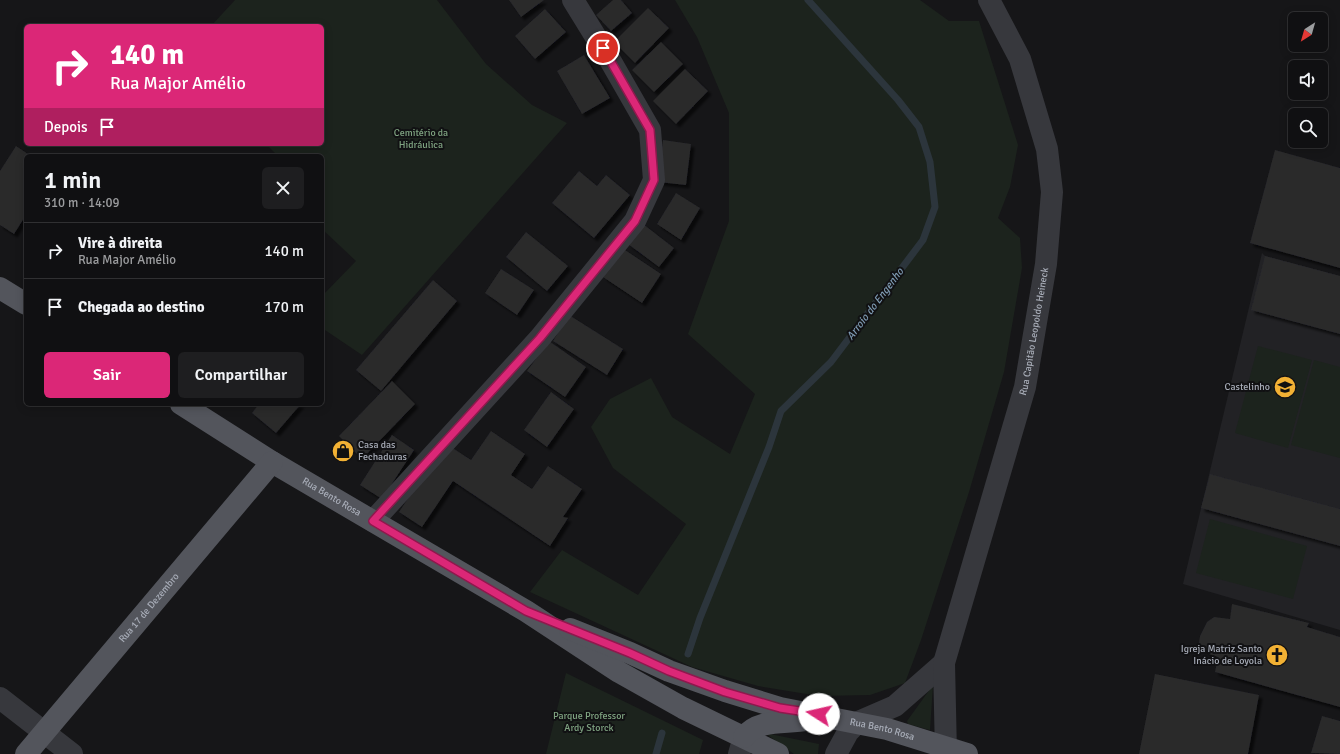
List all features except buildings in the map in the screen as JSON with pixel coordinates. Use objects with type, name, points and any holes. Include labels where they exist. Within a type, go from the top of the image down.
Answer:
[{"type":"main road","points":[[0,288],[24,303]]},
{"type":"main road","name":"Rua Bento Rosa","points":[[184,406],[272,462],[526,611],[619,672],[683,708],[741,746],[778,754]]},
{"type":"main road","name":"Rua 17 de Dezembro","points":[[26,754],[272,462]]},
{"type":"main road","name":"Rua Bento Rosa","points":[[526,611],[630,653],[669,671],[725,692],[780,708],[858,722],[887,729],[953,752]]},
{"type":"main road","points":[[741,746],[750,729],[758,726],[832,717]]},
{"type":"street","points":[[373,521],[540,338],[635,221],[654,180],[650,130],[610,60],[573,0]]},
{"type":"street","name":"Rua Capitão Leopoldo Heineck","points":[[953,752],[944,710],[944,663],[1025,387],[1046,264],[1052,192],[1047,149],[1020,60],[989,0]]},
{"type":"street","points":[[836,754],[848,732],[858,722],[895,706],[944,663]]},
{"type":"street","points":[[0,698],[72,754]]},
{"type":"shaded area","name":"Castelinho","points":[[1262,253],[1265,256],[1340,276],[1340,630],[1183,584]]},
{"type":"green space","name":"Cemitério da Hidráulica","points":[[235,0],[437,0],[486,64],[532,105],[567,123],[362,355],[324,329],[324,294],[356,261],[324,231],[324,154],[276,154],[268,146],[324,146],[324,24],[213,24]]},
{"type":"green space","points":[[675,0],[920,0],[949,21],[979,21],[1018,145],[1010,187],[998,218],[1020,238],[1022,268],[1004,372],[969,492],[921,640],[905,683],[870,695],[819,696],[758,686],[692,667],[530,592],[562,550],[638,595],[686,524],[613,468],[591,427],[610,399],[651,378],[672,417],[730,454],[755,394],[688,334],[729,221],[729,113],[697,37]]},
{"type":"green space","points":[[1258,346],[1312,360],[1288,448],[1235,433]]},
{"type":"green space","points":[[1314,360],[1340,367],[1340,458],[1291,445]]},
{"type":"green space","points":[[1210,519],[1307,546],[1293,599],[1196,573]]},
{"type":"green space","name":"Parque Professor Ardy Storck","points":[[566,673],[703,740],[699,754],[546,754]]},
{"type":"green space","points":[[933,685],[930,730],[908,724],[907,721]]},
{"type":"green space","points":[[765,733],[819,744],[818,754],[794,754]]},
{"type":"waterway","name":"Arroio do Engenho","points":[[688,654],[700,618],[769,447],[781,411],[831,362],[923,240],[935,207],[930,162],[919,127],[898,100],[808,0]]},
{"type":"waterway","points":[[656,754],[662,733]]},
{"type":"place","name":"Castelinho","points":[[1285,387]]},
{"type":"place","name":"Casa das Fechaduras","points":[[343,451]]},
{"type":"place","name":"Igreja Matriz Santo Inácio de Loyola","points":[[1277,655]]},
{"type":"route","points":[[603,48],[650,130],[654,180],[635,221],[540,338],[373,521],[448,567],[526,611],[630,653],[669,671],[725,692],[780,708],[819,714]]}]
